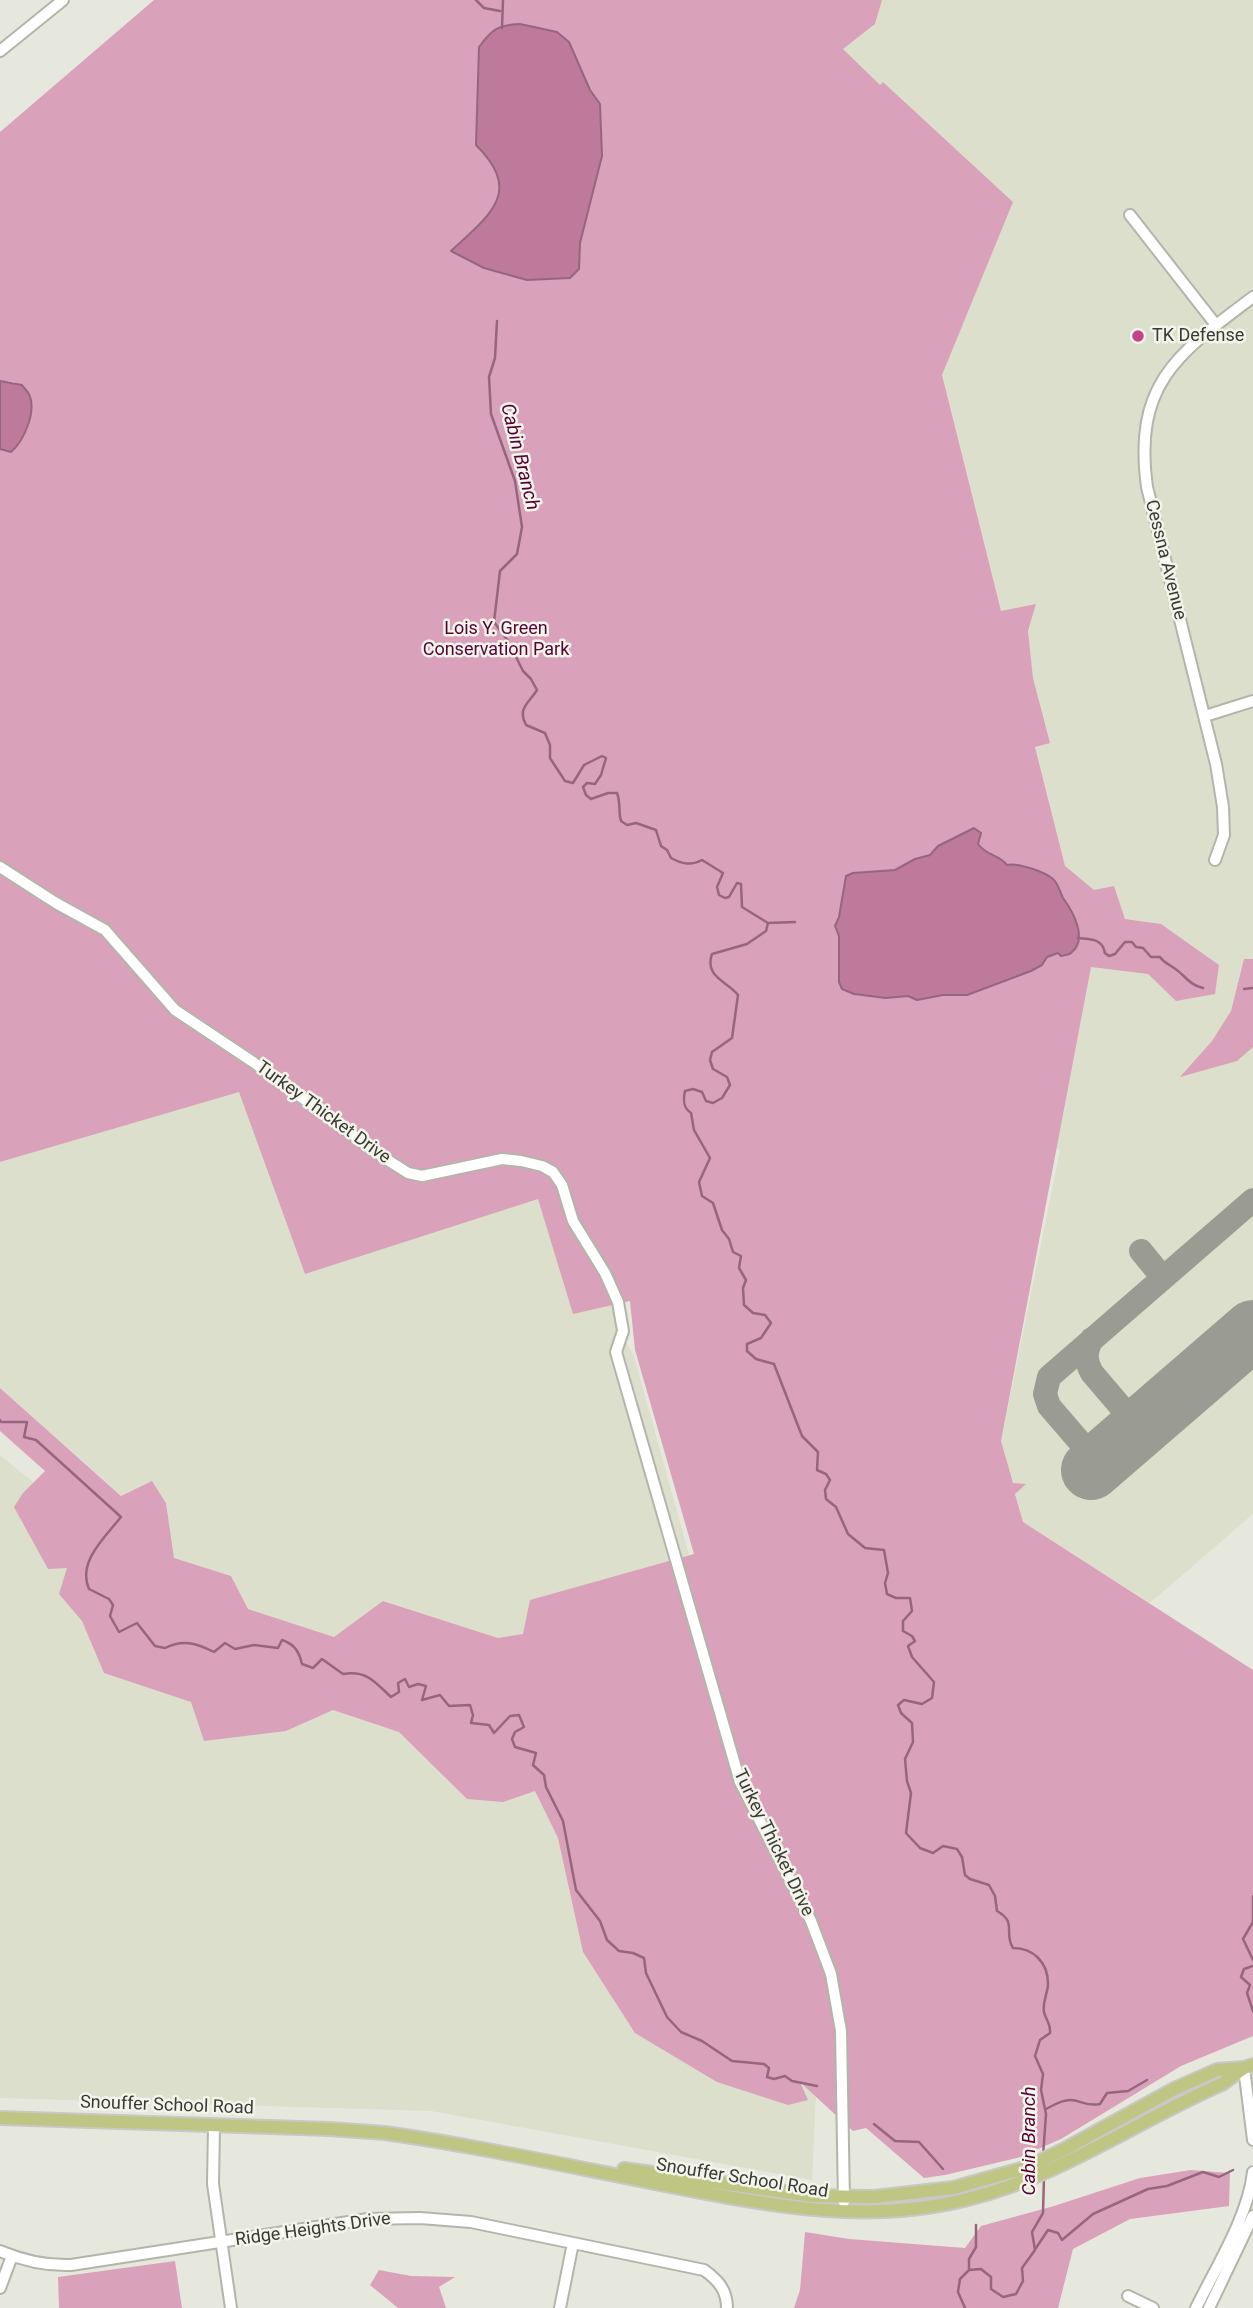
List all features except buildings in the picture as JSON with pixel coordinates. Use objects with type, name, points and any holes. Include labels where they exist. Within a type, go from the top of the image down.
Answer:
[{"type":"main road","name":"Snouffer School Road","points":[[540,2161],[651,2172],[794,2194],[844,2197],[901,2195],[953,2188],[1025,2168],[1063,2151],[1188,2083],[1217,2070],[1248,2066]]},
{"type":"main road","name":"Snouffer School Road","points":[[0,2118],[384,2133],[780,2206],[844,2212],[919,2209],[968,2200],[1023,2182],[1222,2084],[1248,2066]]},
{"type":"street","points":[[0,51],[61,1]]},
{"type":"street","points":[[1130,215],[1216,325]]},
{"type":"street","name":"Cessna Avenue","points":[[1214,860],[1224,835],[1223,807],[1216,764],[1147,488],[1143,461],[1144,436],[1149,412],[1161,383],[1177,360],[1253,297]]},
{"type":"street","points":[[1205,716],[1253,701]]},
{"type":"street","name":"Turkey Thicket Drive","points":[[0,867],[105,930],[175,1010],[253,1062],[408,1173],[422,1176],[502,1159],[532,1163],[553,1172],[562,1185],[573,1221],[605,1273],[618,1302],[623,1331],[616,1352],[740,1782],[810,1920],[824,1950],[831,1975],[841,2031],[844,2212]]},
{"type":"street","points":[[1248,2066],[1253,2089]]},
{"type":"street","points":[[1248,2066],[1253,2140]]},
{"type":"street","points":[[214,2126],[213,2185],[231,2308]]},
{"type":"street","points":[[1196,2308],[1240,2218],[1253,2172]]},
{"type":"street","points":[[1209,2308],[1253,2216]]},
{"type":"street","name":"Ridge Heights Drive","points":[[0,2251],[36,2263],[71,2265],[368,2219],[420,2218],[471,2222],[704,2270],[719,2281],[727,2298],[727,2308]]},
{"type":"street","points":[[560,2308],[573,2243]]},
{"type":"street","points":[[0,2288],[12,2256]]},
{"type":"street","points":[[1128,2296],[1153,2308]]},
{"type":"shaded area","points":[[882,0],[1253,0],[1253,959],[1244,960],[1231,1011],[1200,1055],[1253,1005],[1253,1514],[1150,1603],[1023,1522],[1001,1441],[1060,1150],[1056,1148],[1091,967],[1148,974],[1176,1001],[1161,924],[1125,919],[1114,886],[1094,891],[1065,867],[1035,746],[1049,743],[1033,678],[1028,631],[1036,605],[1001,612],[941,376],[1013,202],[884,83],[880,86],[842,48],[875,24]]},
{"type":"shaded area","points":[[520,24],[557,32],[569,42],[590,90],[600,104],[602,156],[580,243],[579,269],[570,278],[527,280],[484,268],[451,251],[489,214],[499,189],[498,176],[476,145],[479,47],[496,29]]},
{"type":"shaded area","points":[[0,381],[22,385],[31,401],[28,425],[11,452],[0,449]]},
{"type":"shaded area","points":[[974,828],[981,833],[978,844],[985,851],[1007,865],[1031,868],[1055,881],[1077,925],[1079,940],[1076,947],[1068,955],[1061,956],[1058,953],[1047,957],[1042,965],[1031,971],[967,995],[943,995],[917,1000],[908,996],[886,998],[854,994],[842,989],[839,982],[839,936],[835,926],[846,876],[853,873],[895,870],[915,859],[930,855],[938,846]]},
{"type":"shaded area","points":[[239,1091],[556,1190],[600,1275],[616,1315],[618,1328],[634,1356],[706,1616],[498,1638],[384,1601],[334,1637],[248,1609],[231,1576],[174,1558],[166,1503],[152,1481],[122,1496],[0,1388],[0,1162]]},
{"type":"shaded area","points":[[0,1455],[264,1671],[714,1770],[818,2051],[812,2180],[431,2111],[0,2098]]},
{"type":"green space","name":"Lois Y. Green Conservation Park","points":[[154,0],[882,0],[875,24],[843,49],[880,85],[883,82],[1013,202],[942,375],[1001,611],[1036,604],[1028,631],[1033,678],[1050,743],[1035,747],[1065,866],[1094,890],[1114,886],[1125,919],[1161,924],[1219,965],[1215,994],[1176,1001],[1148,974],[1091,967],[1001,1441],[1013,1483],[1026,1484],[1015,1494],[1023,1522],[1253,1670],[1253,2036],[1181,2066],[1061,2139],[1021,2157],[924,2178],[866,2128],[853,2131],[800,2082],[808,2100],[788,2105],[717,2082],[635,2033],[583,1952],[558,1838],[535,1791],[503,1802],[467,1799],[399,1732],[333,1710],[286,1731],[204,1741],[191,1702],[104,1673],[82,1621],[59,1594],[67,1568],[48,1569],[14,1507],[23,1493],[45,1471],[0,1431],[0,1388],[121,1496],[152,1481],[166,1503],[174,1558],[231,1576],[248,1609],[334,1637],[383,1601],[498,1638],[523,1634],[530,1600],[694,1554],[635,1350],[630,1301],[573,1314],[538,1199],[305,1274],[239,1092],[0,1162],[0,449],[11,451],[15,382],[0,381],[0,132]]},
{"type":"green space","points":[[1244,959],[1253,959],[1253,1047],[1237,1061],[1180,1077],[1212,1041],[1231,1011]]},
{"type":"green space","points":[[1191,2170],[1230,2173],[1229,2206],[1130,2219],[1073,2249],[1058,2308],[794,2308],[800,2290],[805,2232],[849,2239],[965,2248],[981,2226],[1140,2178]]},
{"type":"green space","points":[[175,2261],[182,2308],[59,2308],[58,2277]]},
{"type":"green space","points":[[379,2270],[411,2276],[455,2277],[439,2287],[446,2308],[398,2308],[370,2285]]},
{"type":"waterway","name":"Cabin Branch","points":[[476,0],[484,8],[500,11]]},
{"type":"waterway","name":"Cabin Branch","points":[[502,28],[503,0]]},
{"type":"waterway","name":"Cabin Branch","points":[[497,321],[495,358],[489,377],[491,414],[515,481],[522,527],[517,554],[500,571],[494,622],[537,690],[523,710],[526,725],[545,733],[550,745],[550,758],[565,781],[573,783],[584,765],[602,756],[606,758],[595,784],[587,783],[583,787],[586,795],[591,799],[617,793],[621,821],[627,825],[636,823],[656,830],[661,846],[671,858],[686,864],[702,860],[723,873],[717,887],[719,895],[729,897],[737,883],[741,884],[742,907],[768,923],[766,931],[747,944],[712,954],[710,962],[718,978],[738,995],[732,1038],[712,1052],[710,1060],[713,1069],[727,1077],[730,1085],[722,1098],[713,1103],[706,1101],[702,1092],[693,1089],[685,1091],[684,1094],[684,1104],[691,1113],[694,1130],[710,1158],[699,1182],[702,1196],[713,1203],[733,1252],[741,1256],[739,1268],[746,1280],[743,1288],[744,1305],[753,1313],[765,1315],[771,1323],[761,1338],[747,1344],[747,1351],[756,1359],[774,1364],[802,1436],[818,1452],[817,1470],[826,1474],[830,1480],[825,1490],[826,1499],[836,1507],[848,1534],[865,1548],[884,1550],[888,1573],[885,1583],[887,1594],[896,1598],[910,1598],[912,1611],[903,1621],[903,1631],[915,1641],[908,1646],[912,1657],[934,1682],[932,1698],[922,1704],[904,1700],[898,1705],[901,1713],[912,1723],[913,1742],[905,1759],[911,1793],[906,1833],[920,1848],[933,1853],[943,1846],[957,1849],[962,1857],[965,1875],[989,1885],[995,1896],[997,1911],[1009,1924],[1009,1937],[1013,1948],[1033,1954],[1045,1969],[1048,1984],[1044,2008],[1050,2033],[1040,2040],[1035,2056],[1043,2074],[1041,2090],[1046,2114],[1043,2156]]},
{"type":"waterway","points":[[768,923],[795,922]]},
{"type":"waterway","points":[[1078,938],[1098,942],[1109,956],[1115,954],[1125,942],[1132,942],[1136,947],[1143,948],[1151,957],[1160,957],[1191,982],[1203,988]]},
{"type":"waterway","points":[[1244,989],[1253,988]]},
{"type":"waterway","points":[[0,1420],[27,1422],[24,1437],[36,1440],[121,1517],[94,1550],[86,1579],[89,1589],[109,1599],[113,1605],[110,1616],[119,1632],[137,1623],[155,1646],[165,1648],[190,1643],[214,1652],[225,1643],[235,1649],[254,1645],[278,1648],[282,1640],[295,1649],[302,1664],[313,1668],[322,1659],[343,1674],[358,1674],[370,1678],[391,1697],[399,1692],[398,1683],[405,1679],[409,1687],[418,1684],[426,1686],[422,1700],[440,1695],[449,1706],[470,1705],[473,1715],[471,1723],[489,1725],[494,1733],[510,1716],[519,1715],[524,1727],[515,1732],[512,1739],[515,1747],[536,1753],[533,1765],[544,1775],[546,1787],[563,1821],[576,1890],[600,1921],[607,1940],[619,1951],[644,1958],[646,1973],[667,2017],[681,2032],[702,2041],[732,2061],[764,2064],[769,2068],[767,2077],[774,2079],[785,2076],[792,2081],[817,2086]]},
{"type":"waterway","points":[[1253,1896],[1253,1922],[1243,1939],[1253,1960]]},
{"type":"waterway","points":[[1253,1966],[1244,1969],[1241,1977],[1250,1985],[1247,1993],[1253,2011]]},
{"type":"waterway","points":[[1046,2109],[1067,2100],[1100,2104],[1107,2093],[1128,2091],[1147,2080]]},
{"type":"waterway","points":[[874,2124],[895,2141],[919,2142],[943,2169]]},
{"type":"waterway","points":[[1036,2248],[1048,2230],[1058,2233],[1062,2240],[1093,2214],[1148,2189],[1167,2186],[1203,2172],[1219,2177],[1233,2170]]},
{"type":"waterway","name":"Cabin Branch","points":[[965,2308],[958,2292],[960,2279],[969,2270],[981,2269],[991,2277],[991,2289],[1003,2297],[1016,2294],[1023,2281],[1022,2268],[1035,2250],[1032,2232],[1043,2213],[1044,2177]]},
{"type":"waterway","points":[[969,2269],[969,2259],[976,2247],[976,2225]]},
{"type":"taxiway","points":[[1098,1463],[1049,1406],[1045,1394],[1049,1377],[1253,1200]]},
{"type":"taxiway","points":[[1141,1251],[1163,1278]]},
{"type":"taxiway","points":[[1092,1339],[1087,1356],[1092,1373],[1139,1428]]},
{"type":"runway","points":[[1091,1470],[1253,1330]]},
{"type":"place","name":"TK Defense","points":[[1138,336]]}]
